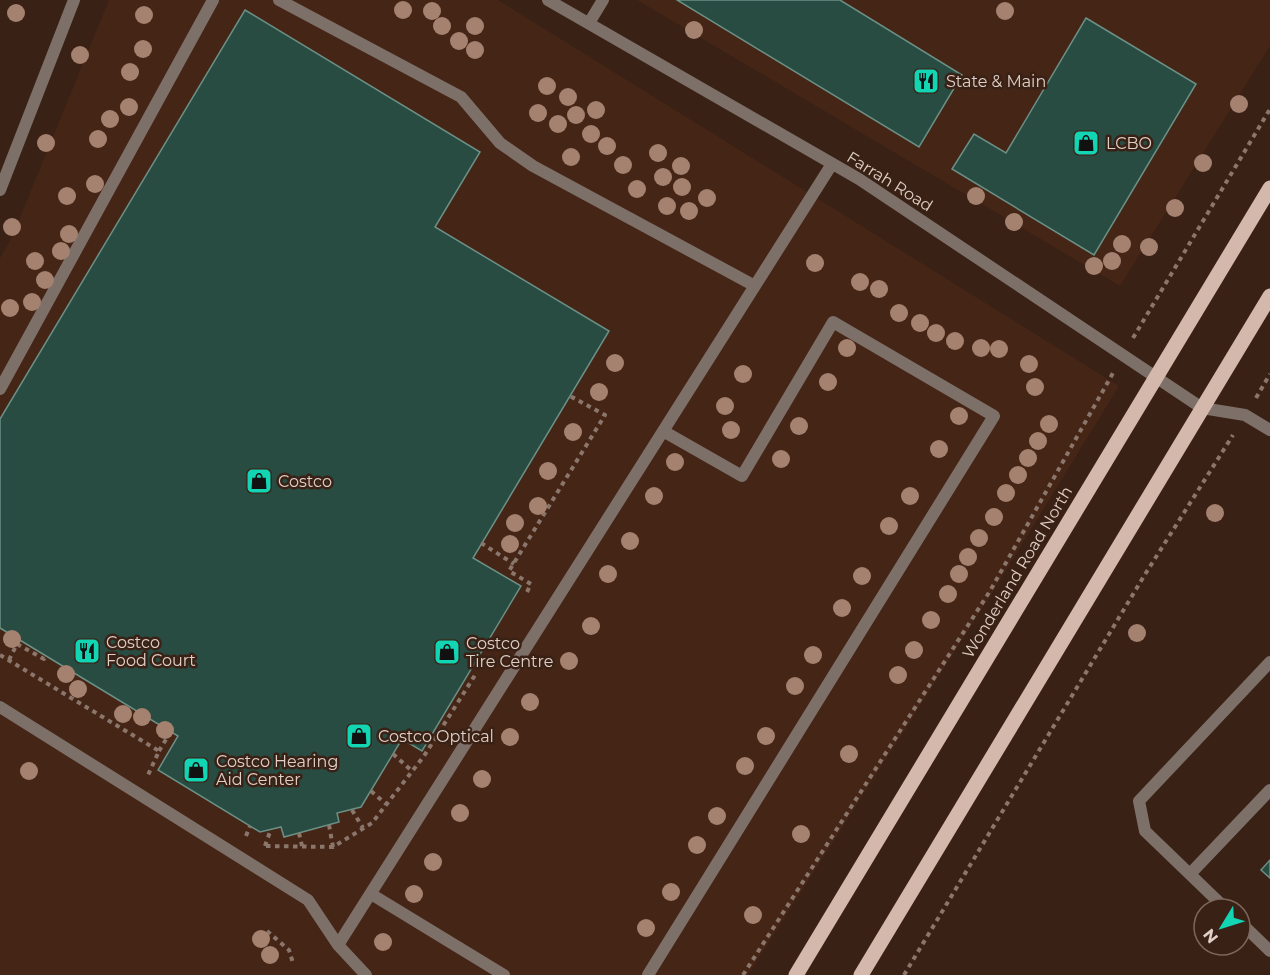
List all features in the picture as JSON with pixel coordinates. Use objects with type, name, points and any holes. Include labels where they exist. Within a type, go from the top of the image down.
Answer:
[{"type":"main road","name":"Wonderland Road North","points":[[796,975],[1270,188]]},
{"type":"main road","points":[[861,975],[1270,296]]},
{"type":"street","points":[[0,190],[74,0]]},
{"type":"street","points":[[0,389],[213,0]]},
{"type":"street","points":[[279,0],[461,97],[500,143],[533,166],[755,286]]},
{"type":"street","name":"Farrah Road","points":[[548,0],[894,202],[1202,408]]},
{"type":"street","points":[[589,23],[603,0]]},
{"type":"street","points":[[338,945],[832,164]]},
{"type":"street","points":[[648,975],[994,416],[833,322],[742,476],[663,431]]},
{"type":"street","points":[[1202,408],[1245,415],[1270,430]]},
{"type":"street","points":[[1214,897],[1145,831],[1138,801],[1270,662]]},
{"type":"street","points":[[0,707],[308,900],[338,945],[366,975]]},
{"type":"street","points":[[1190,874],[1270,790]]},
{"type":"street","points":[[371,894],[504,975]]},
{"type":"street","points":[[1252,934],[1270,951]]},
{"type":"path","points":[[743,975],[990,591],[1123,355],[1270,110]]},
{"type":"path","points":[[904,975],[1144,576],[1270,374]]},
{"type":"path","points":[[526,592],[531,584],[509,571],[605,415],[570,396]]},
{"type":"path","points":[[481,543],[514,564]]},
{"type":"path","points":[[9,660],[18,642],[44,659],[45,656]]},
{"type":"path","points":[[0,655],[159,751]]},
{"type":"path","points":[[271,829],[266,846],[333,847],[372,823],[412,771],[452,706],[477,672]]},
{"type":"path","points":[[146,780],[171,731]]},
{"type":"path","points":[[393,754],[412,771]]},
{"type":"path","points":[[371,791],[386,804]]},
{"type":"path","points":[[352,810],[363,828]]},
{"type":"path","points":[[329,825],[333,847]]},
{"type":"path","points":[[246,836],[250,826]]},
{"type":"path","points":[[299,833],[302,846]]},
{"type":"path","points":[[267,931],[289,950],[293,963]]},
{"type":"shaded area","points":[[109,0],[498,0],[1119,386],[989,598],[748,975],[0,975],[0,258],[11,239]]},
{"type":"shaded area","points":[[637,0],[1270,0],[1270,46],[1120,286]]},
{"type":"building","points":[[677,0],[840,0],[962,75],[919,147]]},
{"type":"building","name":"Costco","points":[[245,10],[480,152],[435,227],[609,331],[473,558],[521,586],[422,751],[402,739],[361,807],[337,813],[339,822],[284,837],[281,827],[260,832],[158,770],[178,736],[0,628],[0,419]]},
{"type":"building","name":"LCBO","points":[[1086,18],[1196,84],[1094,255],[952,169],[974,134],[1006,153]]},
{"type":"building","points":[[1270,860],[1270,878],[1261,870]]},
{"type":"place","name":"State & Main","points":[[926,81]]},
{"type":"place","name":"LCBO","points":[[1086,143]]},
{"type":"place","name":"Costco","points":[[259,481]]},
{"type":"place","name":"Costco Food Court","points":[[87,651]]},
{"type":"place","name":"Costco Tire Centre","points":[[447,652]]},
{"type":"place","name":"Costco Optical","points":[[359,736]]},
{"type":"place","name":"Costco Hearing Aid Center","points":[[196,770]]}]
